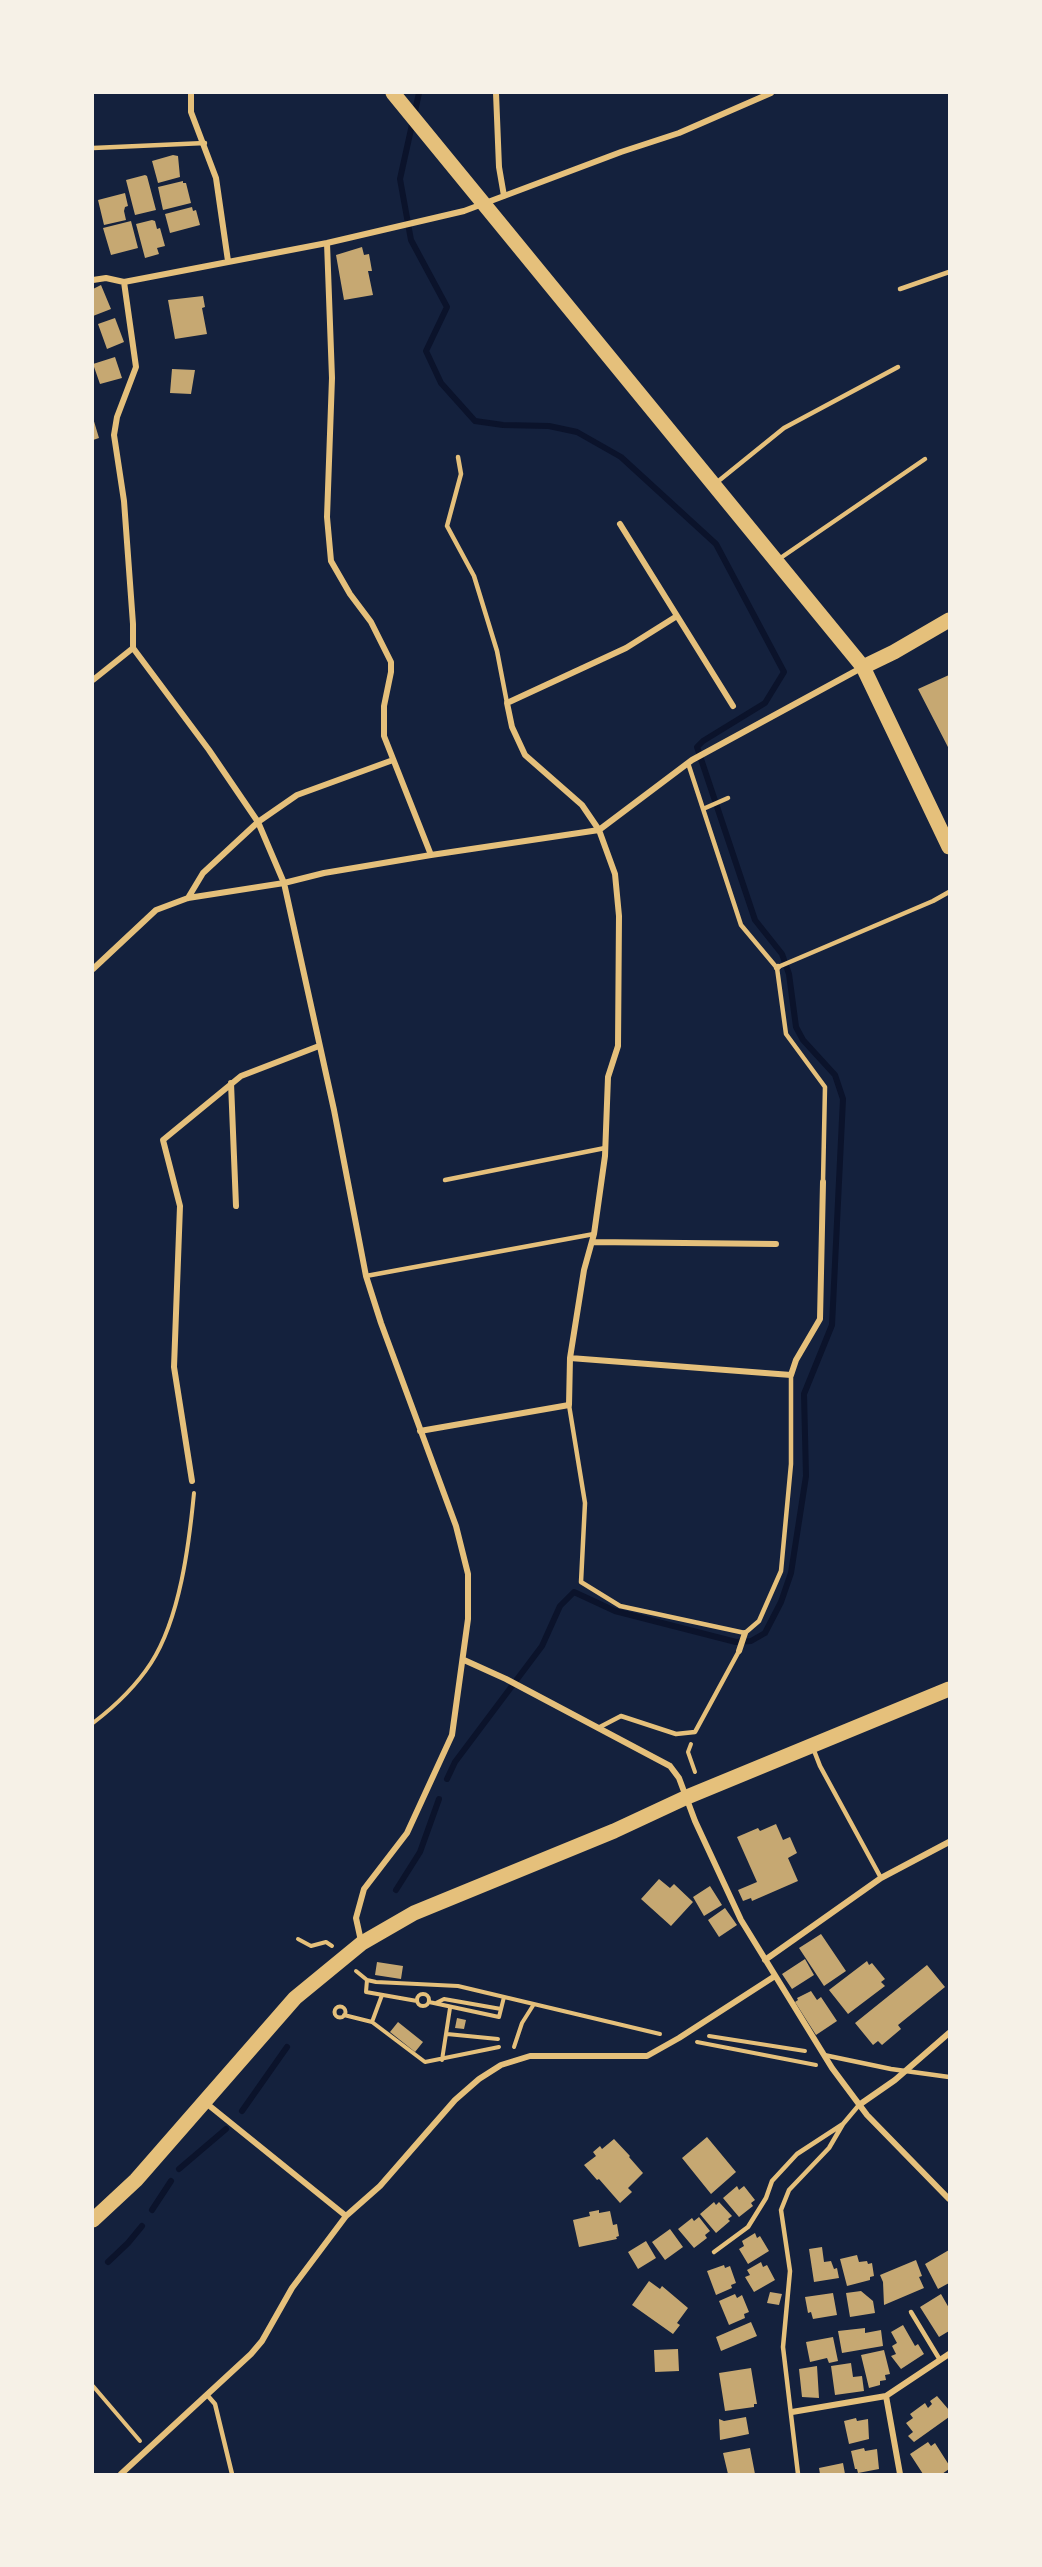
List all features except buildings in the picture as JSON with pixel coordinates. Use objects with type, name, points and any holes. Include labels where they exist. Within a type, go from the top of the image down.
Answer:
[{"type":"main road","points":[[398,99],[863,667],[949,847]]},
{"type":"main road","points":[[863,667],[949,620]]},
{"type":"main road","points":[[93,2220],[136,2180],[203,2100],[295,1998],[362,1943],[414,1913],[949,1689]]},
{"type":"street","points":[[191,93],[191,112],[205,143],[216,178],[228,261]]},
{"type":"street","points":[[496,93],[499,167],[504,196]]},
{"type":"street","points":[[93,280],[106,278],[124,282],[327,243],[484,204],[621,152],[679,133],[771,93]]},
{"type":"street","points":[[327,243],[332,378],[327,517],[331,561],[350,594],[371,622],[391,662],[384,706],[384,736],[431,855]]},
{"type":"street","points":[[124,282],[135,367],[117,417],[114,435],[124,501],[133,648],[209,750],[258,822],[284,883],[334,1110],[366,1276],[456,1526],[468,1574],[468,1619],[452,1735],[407,1833],[364,1889],[357,1906],[356,1918],[362,1943]]},
{"type":"street","points":[[620,524],[733,706]]},
{"type":"street","points":[[420,1431],[569,1405],[570,1358],[584,1270],[594,1234],[605,1148],[608,1077],[618,1046],[619,916],[615,874],[599,830],[582,805],[525,755],[512,727],[507,703],[626,648],[677,616]]},
{"type":"street","points":[[93,680],[133,648]]},
{"type":"street","points":[[93,969],[156,910],[188,898],[284,883],[324,873],[431,855],[599,830],[690,761],[863,667]]},
{"type":"street","points":[[188,898],[203,873],[258,822],[297,795],[393,760]]},
{"type":"street","points":[[192,1481],[174,1368],[180,1206],[163,1140],[241,1076],[319,1046]]},
{"type":"street","points":[[231,1083],[236,1206]]},
{"type":"street","points":[[570,1358],[792,1375],[796,1360],[820,1320],[823,1182]]},
{"type":"street","points":[[592,1242],[776,1244]]},
{"type":"street","points":[[739,1651],[745,1633]]},
{"type":"street","points":[[464,1659],[520,1686],[670,1766],[679,1778],[695,1821],[741,1920],[824,2055],[859,2105],[924,2177],[949,2199]]},
{"type":"street","points":[[765,1960],[882,1878],[949,1842]]},
{"type":"street","points":[[121,2474],[208,2396],[262,2341],[292,2288],[345,2216],[380,2186],[455,2100],[479,2079],[495,2068],[530,2056],[647,2056],[775,1976]]},
{"type":"street","points":[[859,2105],[949,2033]]},
{"type":"street","points":[[203,2100],[345,2216]]},
{"type":"street","points":[[792,2412],[886,2396],[949,2354]]},
{"type":"street","points":[[886,2396],[900,2474]]},
{"type":"lane","points":[[93,148],[205,143]]},
{"type":"lane","points":[[900,289],[949,272]]},
{"type":"lane","points":[[714,484],[784,428],[898,366]]},
{"type":"lane","points":[[458,457],[461,474],[447,526],[474,576],[497,651],[507,703]]},
{"type":"lane","points":[[777,561],[925,459]]},
{"type":"lane","points":[[690,761],[741,925],[778,968],[786,1034],[825,1087],[823,1182]]},
{"type":"lane","points":[[704,809],[728,798]]},
{"type":"lane","points":[[778,968],[949,892]]},
{"type":"lane","points":[[446,1180],[605,1148]]},
{"type":"lane","points":[[366,1276],[594,1234]]},
{"type":"lane","points":[[569,1405],[585,1503],[581,1582],[620,1606],[745,1633],[759,1621],[781,1571],[791,1464],[792,1375]]},
{"type":"lane","points":[[598,1728],[621,1716],[676,1734],[695,1732],[739,1651]]},
{"type":"lane","points":[[812,1746],[820,1766],[882,1878]]},
{"type":"lane","points":[[824,2055],[949,2078]]},
{"type":"lane","points":[[798,2474],[782,2335],[790,2293],[790,2271],[781,2210],[789,2190],[829,2148],[843,2124],[859,2105]]},
{"type":"lane","points":[[714,2252],[748,2227],[766,2198],[772,2181],[797,2154],[843,2124]]},
{"type":"lane","points":[[911,2312],[940,2361]]},
{"type":"lane","points":[[208,2396],[215,2404],[232,2474]]},
{"type":"path","points":[[93,1723],[112,1709],[151,1663],[162,1640],[178,1595],[189,1548],[195,1487],[192,1481]]},
{"type":"path","points":[[695,1732],[688,1752],[695,1772]]},
{"type":"path","points":[[298,1939],[311,1946],[330,1943]]},
{"type":"path","points":[[354,1970],[368,1980],[397,1984],[443,1983],[660,2034]]},
{"type":"path","points":[[368,1980],[366,1992],[417,2001],[422,2006],[429,2002],[499,2017],[504,1997]]},
{"type":"path","points":[[372,2022],[382,1995]]},
{"type":"path","points":[[417,2001],[423,1995],[427,1996],[429,2002]]},
{"type":"path","points":[[436,2004],[444,1999],[501,2009]]},
{"type":"path","points":[[513,2052],[522,2023],[534,2004]]},
{"type":"path","points":[[442,2060],[450,2008]]},
{"type":"path","points":[[344,2016],[372,2022],[425,2062],[499,2047]]},
{"type":"path","points":[[447,2034],[498,2039]]},
{"type":"path","points":[[806,2051],[711,2035],[692,2041],[820,2066]]},
{"type":"path","points":[[93,2386],[147,2449]]},
{"type":"waterway","points":[[419,93],[400,179],[411,240],[447,307],[426,351],[441,383],[475,421],[503,425],[549,426],[577,432],[621,457],[716,544],[784,672],[765,703],[697,747],[755,920],[782,954],[789,974],[796,1027],[803,1040],[835,1075],[843,1099],[832,1325],[804,1394],[806,1476],[791,1573],[781,1602],[765,1633],[751,1641],[736,1642],[615,1611],[574,1592],[560,1606],[542,1646],[455,1762],[447,1779]]},
{"type":"waterway","points":[[396,1890],[420,1852],[439,1799]]},
{"type":"waterway","points":[[242,2111],[287,2047]]},
{"type":"waterway","points":[[179,2169],[226,2129]]},
{"type":"waterway","points":[[152,2210],[171,2181]]},
{"type":"waterway","points":[[108,2262],[142,2226]]}]
